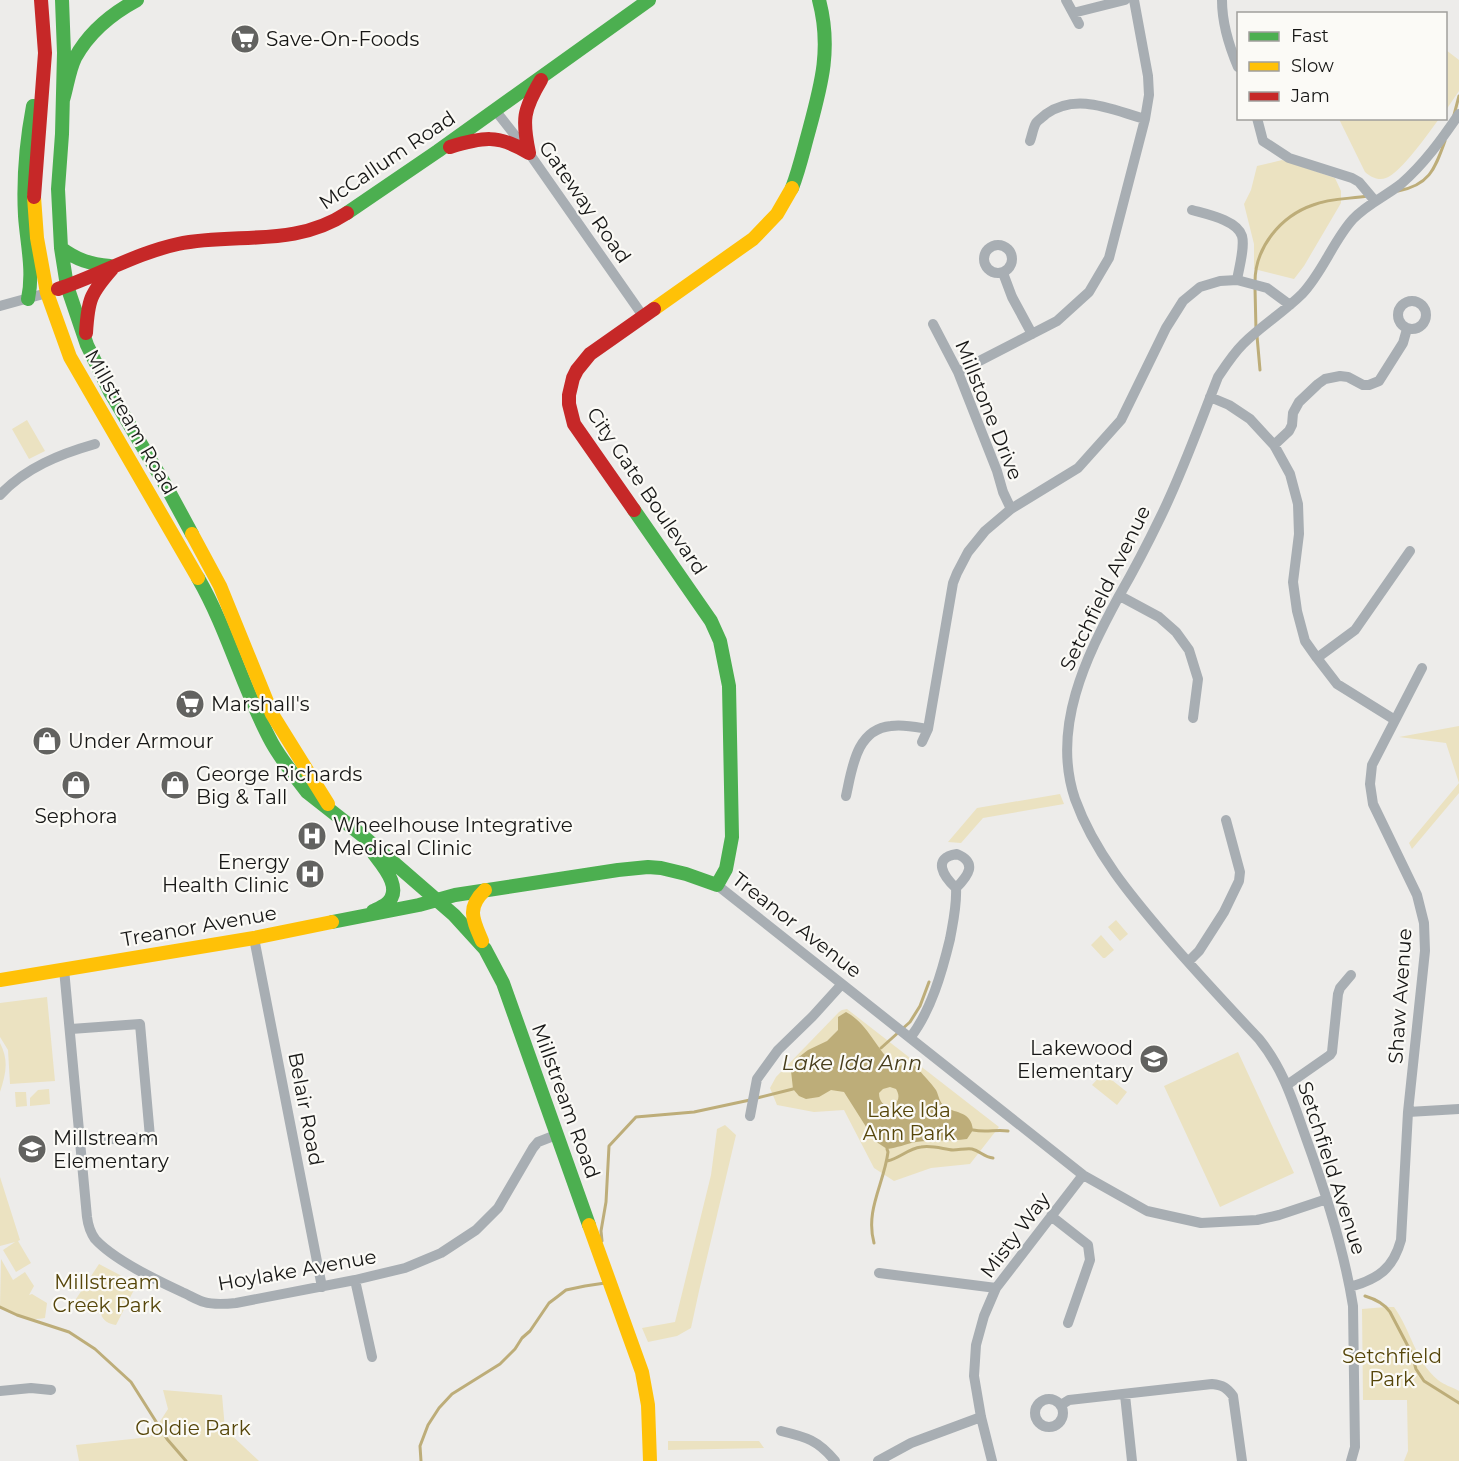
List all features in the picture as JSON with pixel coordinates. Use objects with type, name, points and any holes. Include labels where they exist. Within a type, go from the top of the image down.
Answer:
[{"type":"main road","name":"Millstream Road","points":[[41,0],[45,53],[34,192],[37,238],[47,293],[70,357],[201,584],[255,708],[281,758],[307,792],[363,836],[454,915],[485,949],[503,983],[642,1372],[647,1391],[650,1421],[650,1461]]},
{"type":"main road","name":"Millstream Road","points":[[62,0],[64,53],[58,189],[61,248],[67,286],[86,342],[110,392],[166,486],[220,586],[272,714],[306,771],[337,816]]},
{"type":"main road","points":[[63,100],[74,60],[93,32],[118,10],[137,0]]},
{"type":"main road","name":"McCallum Road","points":[[47,293],[136,256],[180,243],[268,237],[300,233],[321,227],[354,208],[438,151],[649,0]]},
{"type":"main road","name":"City Gate Boulevard","points":[[717,885],[726,869],[732,837],[729,686],[720,641],[700,604],[574,424],[568,402],[569,391],[582,362],[590,354],[753,240],[767,226],[789,196],[799,169],[824,72],[825,20],[819,0]]},
{"type":"main road","points":[[28,298],[32,280],[25,218],[23,172],[28,126],[45,53]]},
{"type":"main road","points":[[529,153],[524,118],[534,91],[543,76]]},
{"type":"main road","points":[[438,151],[487,138],[516,145],[529,153]]},
{"type":"main road","points":[[61,248],[82,262],[113,266]]},
{"type":"main road","points":[[86,342],[90,298],[113,266]]},
{"type":"main road","points":[[363,836],[392,879],[393,892],[388,902],[365,915]]},
{"type":"main road","name":"Treanor Avenue","points":[[0,980],[254,938],[455,895],[618,870],[661,868],[717,885]]},
{"type":"main road","points":[[485,890],[475,900],[473,908],[474,920],[485,949]]},
{"type":"street","points":[[1066,0],[1079,24]]},
{"type":"street","points":[[1073,13],[1125,0]]},
{"type":"street","points":[[958,372],[1057,321],[1089,292],[1108,258],[1149,95],[1148,76],[1134,0]]},
{"type":"street","points":[[1222,0],[1229,47],[1237,63]]},
{"type":"street","points":[[1030,141],[1036,123],[1062,105],[1076,102],[1145,118]]},
{"type":"street","name":"Gateway Road","points":[[495,110],[529,153],[643,316]]},
{"type":"street","name":"Setchfield Avenue","points":[[1351,1461],[1355,1447],[1353,1306],[1350,1287],[1327,1199],[1287,1085],[1268,1050],[1129,894],[1110,867],[1083,818],[1070,780],[1067,762],[1069,722],[1083,669],[1093,645],[1161,516],[1218,377],[1237,351],[1257,331],[1290,305],[1312,282],[1352,220],[1417,169],[1459,114]]},
{"type":"street","points":[[1258,120],[1263,141],[1289,159],[1353,178],[1375,201]]},
{"type":"street","points":[[1191,210],[1238,228],[1242,237],[1242,245],[1237,280]]},
{"type":"street","points":[[1003,273],[1012,297],[1032,334]]},
{"type":"street","points":[[922,742],[928,729],[953,583],[962,562],[974,544],[985,531],[1011,509],[1078,468],[1121,420],[1166,327],[1183,301],[1200,287],[1220,281],[1237,280],[1267,288],[1290,305]]},
{"type":"street","name":"McCallum Road","points":[[4,304],[47,293]]},
{"type":"street","name":"Millstone Drive","points":[[933,324],[958,372],[1011,509]]},
{"type":"street","points":[[1274,445],[1289,431],[1293,413],[1299,402],[1325,379],[1348,377],[1364,385],[1379,381],[1403,343],[1407,329]]},
{"type":"street","points":[[1210,397],[1229,405],[1250,419],[1274,445],[1290,474],[1298,504],[1299,534],[1293,582],[1297,611],[1305,640],[1337,684],[1395,720]]},
{"type":"street","points":[[0,495],[23,475],[41,464],[60,455],[95,444]]},
{"type":"street","points":[[1317,658],[1355,630],[1410,550]]},
{"type":"street","points":[[1120,596],[1158,617],[1176,632],[1189,650],[1198,679],[1193,718]]},
{"type":"street","name":"Shaw Avenue","points":[[1350,1287],[1366,1282],[1385,1271],[1398,1252],[1401,1240],[1408,1112],[1425,951],[1424,923],[1417,895],[1373,804],[1370,784],[1372,765],[1422,668]]},
{"type":"street","points":[[846,796],[855,758],[867,737],[888,726],[903,725],[928,729]]},
{"type":"street","points":[[1188,962],[1199,951],[1224,912],[1239,881],[1240,872],[1226,820]]},
{"type":"street","name":"Treanor Avenue","points":[[717,885],[1083,1175],[1147,1211],[1201,1223],[1257,1220],[1327,1199]]},
{"type":"street","points":[[910,1038],[919,1027],[942,973],[957,904],[956,888]]},
{"type":"street","name":"Belair Road","points":[[254,938],[322,1287]]},
{"type":"street","name":"Hoylake Avenue","points":[[64,969],[89,1228],[93,1237],[125,1262],[170,1287],[204,1302],[223,1304],[322,1287],[405,1268],[441,1253],[476,1230],[498,1208],[533,1148],[538,1142],[556,1135]]},
{"type":"street","points":[[1287,1085],[1332,1052],[1338,994],[1351,975]]},
{"type":"street","points":[[750,1116],[757,1079],[766,1066],[778,1050],[841,985]]},
{"type":"street","points":[[71,1029],[140,1024],[150,1137],[80,1141]]},
{"type":"street","points":[[1408,1112],[1459,1109]]},
{"type":"street","name":"Misty Way","points":[[992,1461],[974,1377],[976,1346],[984,1316],[996,1288],[1083,1175]]},
{"type":"street","points":[[1051,1216],[1088,1245],[1090,1260],[1068,1323]]},
{"type":"street","points":[[879,1273],[996,1288]]},
{"type":"street","points":[[355,1280],[372,1357]]},
{"type":"street","points":[[1061,1405],[1069,1400],[1212,1384],[1221,1385],[1233,1396],[1242,1461]]},
{"type":"street","points":[[0,1391],[31,1388],[51,1390]]},
{"type":"street","points":[[1125,1395],[1132,1461]]},
{"type":"street","points":[[878,1461],[911,1443],[981,1417]]},
{"type":"street","points":[[781,1431],[805,1437],[824,1448],[835,1461]]},
{"type":"green space","points":[[1447,51],[1459,60],[1459,91],[1447,109]]},
{"type":"green space","points":[[1339,120],[1438,120],[1392,175],[1380,179],[1365,172]]},
{"type":"green space","points":[[1282,160],[1335,178],[1341,191],[1341,203],[1294,279],[1254,269],[1254,244],[1244,204],[1251,190],[1257,166]]},
{"type":"green space","points":[[27,420],[45,451],[29,459],[12,429]]},
{"type":"green space","points":[[1459,726],[1459,783],[1446,743],[1399,737]]},
{"type":"green space","points":[[1459,783],[1459,793],[1412,849],[1409,843]]},
{"type":"green space","points":[[1060,794],[1064,804],[983,818],[961,843],[948,842],[977,808]]},
{"type":"green space","points":[[1116,920],[1128,934],[1120,941],[1108,927]]},
{"type":"green space","points":[[1101,935],[1114,950],[1105,958],[1091,945]]},
{"type":"green space","points":[[47,997],[55,1081],[10,1084],[8,1050],[0,1037],[0,1003]]},
{"type":"green space","name":"Lake Ida Ann Park","points":[[847,1009],[999,1127],[970,1164],[931,1168],[894,1181],[874,1168],[844,1110],[814,1112],[777,1105],[770,1088],[776,1077],[839,1012]]},
{"type":"green space","points":[[0,1043],[5,1055],[6,1067],[0,1092]]},
{"type":"green space","points":[[1238,1052],[1294,1173],[1220,1207],[1164,1086]]},
{"type":"green space","points":[[1103,1073],[1127,1092],[1117,1105],[1092,1085]]},
{"type":"green space","points":[[49,1089],[50,1104],[30,1106],[30,1098],[38,1090]]},
{"type":"green space","points":[[15,1092],[26,1092],[27,1106],[16,1107]]},
{"type":"green space","points":[[725,1125],[736,1135],[691,1328],[677,1336],[648,1342],[642,1328],[675,1322],[711,1175],[717,1129]]},
{"type":"green space","points":[[0,1177],[20,1240],[18,1241],[31,1263],[16,1272],[3,1250],[15,1242],[0,1246]]},
{"type":"green space","points":[[1,1259],[13,1280],[25,1272],[34,1286],[29,1295],[32,1294],[47,1303],[45,1318],[22,1317],[0,1308]]},
{"type":"green space","name":"Millstream Creek Park","points":[[99,1264],[137,1284],[116,1325],[107,1322],[101,1314],[85,1311],[75,1306],[76,1299]]},
{"type":"green space","name":"Setchfield Park","points":[[1394,1307],[1418,1355],[1430,1372],[1440,1382],[1459,1391],[1459,1461],[1404,1461],[1408,1451],[1407,1400],[1363,1400],[1362,1309]]},
{"type":"green space","name":"Goldie Park","points":[[163,1390],[222,1395],[225,1429],[259,1461],[79,1461],[76,1445],[150,1437],[168,1409]]},
{"type":"green space","points":[[668,1441],[759,1441],[764,1448],[668,1450]]},
{"type":"water","name":"Lake Ida Ann","points":[[846,1012],[854,1017],[897,1067],[910,1062],[934,1087],[945,1107],[969,1119],[973,1130],[967,1139],[922,1141],[887,1149],[875,1141],[844,1092],[831,1090],[819,1097],[806,1099],[799,1096],[793,1089],[791,1071],[795,1060],[808,1050],[827,1041],[838,1030],[838,1017]],"holes":[[[890,1087],[896,1089],[898,1098],[894,1106],[883,1104],[879,1093]]]},
{"type":"waterway","points":[[1454,115],[1459,96]]},
{"type":"waterway","points":[[1398,191],[1417,184],[1430,174],[1445,141]]},
{"type":"waterway","points":[[1255,282],[1256,269],[1265,245],[1272,234],[1290,217],[1320,203],[1368,196]]},
{"type":"waterway","points":[[1255,288],[1256,330]]},
{"type":"waterway","points":[[1257,336],[1260,370]]},
{"type":"waterway","points":[[881,1048],[910,1022],[920,1006],[929,982]]},
{"type":"waterway","points":[[757,1098],[793,1089]]},
{"type":"waterway","points":[[602,1241],[609,1146],[636,1117],[694,1112],[750,1100]]},
{"type":"waterway","points":[[973,1130],[1008,1131]]},
{"type":"waterway","points":[[887,1161],[916,1148],[925,1147],[953,1150],[972,1149],[993,1158]]},
{"type":"waterway","points":[[874,1243],[873,1208],[886,1164],[887,1149]]},
{"type":"waterway","points":[[421,1461],[420,1446],[428,1425],[452,1394],[500,1364],[530,1331],[549,1303],[566,1290],[605,1283]]},
{"type":"waterway","points":[[1365,1296],[1379,1302],[1390,1312],[1411,1352],[1416,1369],[1424,1381],[1459,1403]]},
{"type":"waterway","points":[[0,1307],[69,1332],[95,1349],[131,1382],[167,1439],[186,1461]]},
{"type":"traffic: fast","points":[[62,0],[64,53],[58,189],[61,248],[67,286],[87,345],[110,392],[192,534]]},
{"type":"traffic: fast","points":[[63,100],[73,63],[87,40],[118,11],[137,0]]},
{"type":"traffic: fast","points":[[347,213],[649,0]]},
{"type":"traffic: fast","points":[[792,188],[821,83],[825,35],[819,0]]},
{"type":"traffic: fast","points":[[28,299],[30,268],[24,188],[33,106]]},
{"type":"traffic: fast","points":[[61,248],[84,261],[110,266]]},
{"type":"traffic: fast","points":[[332,922],[419,905],[455,895],[648,867],[686,874],[717,885],[726,869],[732,837],[729,686],[720,641],[711,621],[634,510]]},
{"type":"traffic: fast","points":[[198,578],[218,618],[252,702],[272,743],[307,792],[363,836],[454,915],[485,949],[503,983],[589,1225]]},
{"type":"traffic: fast","points":[[373,911],[386,904],[393,892],[393,885],[383,865],[374,854]]},
{"type":"traffic: slow","points":[[654,309],[753,239],[777,214],[792,188]]},
{"type":"traffic: slow","points":[[34,197],[37,238],[47,293],[70,357],[198,578]]},
{"type":"traffic: slow","points":[[192,534],[220,586],[272,714],[328,804]]},
{"type":"traffic: slow","points":[[482,941],[474,920],[473,909],[479,896],[485,890]]},
{"type":"traffic: slow","points":[[0,980],[254,938],[332,922]]},
{"type":"traffic: slow","points":[[589,1225],[642,1372],[648,1405],[650,1461]]},
{"type":"traffic: jam","points":[[34,197],[45,53],[41,0]]},
{"type":"traffic: jam","points":[[529,153],[525,132],[527,108],[541,80]]},
{"type":"traffic: jam","points":[[450,147],[490,139],[508,143],[529,153]]},
{"type":"traffic: jam","points":[[58,289],[162,248],[200,241],[286,235],[327,224],[347,213]]},
{"type":"traffic: jam","points":[[86,333],[89,305],[99,285],[112,269]]},
{"type":"traffic: jam","points":[[634,510],[574,424],[569,395],[577,370],[590,354],[654,309]]},
{"type":"place","name":"Save-On-Foods","points":[[245,39]]},
{"type":"place","name":"Marshall's","points":[[190,704]]},
{"type":"place","name":"Under Armour","points":[[47,741]]},
{"type":"place","name":"Sephora","points":[[76,785]]},
{"type":"place","name":"George Richards Big & Tall","points":[[175,785]]},
{"type":"place","name":"Wheelhouse Integrative Medical Clinic","points":[[312,836]]},
{"type":"place","name":"Energy Health Clinic","points":[[310,874]]},
{"type":"place","name":"Lakewood Elementary","points":[[1154,1059]]},
{"type":"place","name":"Millstream Elementary","points":[[32,1149]]}]
